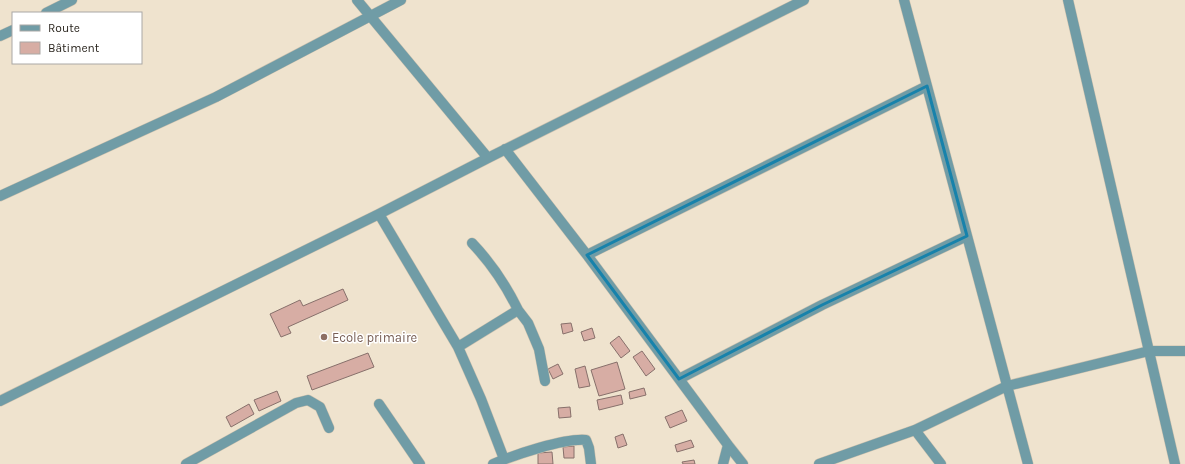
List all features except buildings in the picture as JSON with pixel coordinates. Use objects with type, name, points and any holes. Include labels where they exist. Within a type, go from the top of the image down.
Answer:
[{"type":"street","points":[[48,12],[72,0]]},
{"type":"street","points":[[358,0],[488,158]]},
{"type":"street","points":[[0,196],[216,96],[401,0]]},
{"type":"street","points":[[1,399],[380,214],[505,149],[804,0]]},
{"type":"street","points":[[904,0],[1028,464]]},
{"type":"street","points":[[1068,0],[1175,464]]},
{"type":"street","points":[[0,36],[12,30]]},
{"type":"street","points":[[587,255],[927,86]]},
{"type":"street","points":[[505,149],[587,255],[728,446],[743,464]]},
{"type":"street","points":[[380,214],[458,347],[481,399],[504,459]]},
{"type":"street","points":[[679,379],[822,305],[967,236]]},
{"type":"street","points":[[472,243],[496,271],[518,310],[528,323],[539,348],[545,381]]},
{"type":"street","points":[[458,347],[518,310]]},
{"type":"street","points":[[819,464],[915,430],[1007,386],[1149,351],[1185,351]]},
{"type":"street","points":[[186,464],[296,403],[308,400],[320,407],[329,428]]},
{"type":"street","points":[[380,404],[420,464]]},
{"type":"street","points":[[915,430],[941,464]]},
{"type":"street","points":[[493,464],[542,447],[578,440],[586,440],[589,448],[591,464]]},
{"type":"street","points":[[723,464],[728,446]]},
{"type":"highlighted area","points":[[927,86],[967,236],[822,305],[679,379],[587,255]]},
{"type":"place","name":"Ecole primaire","points":[[324,337]]}]
